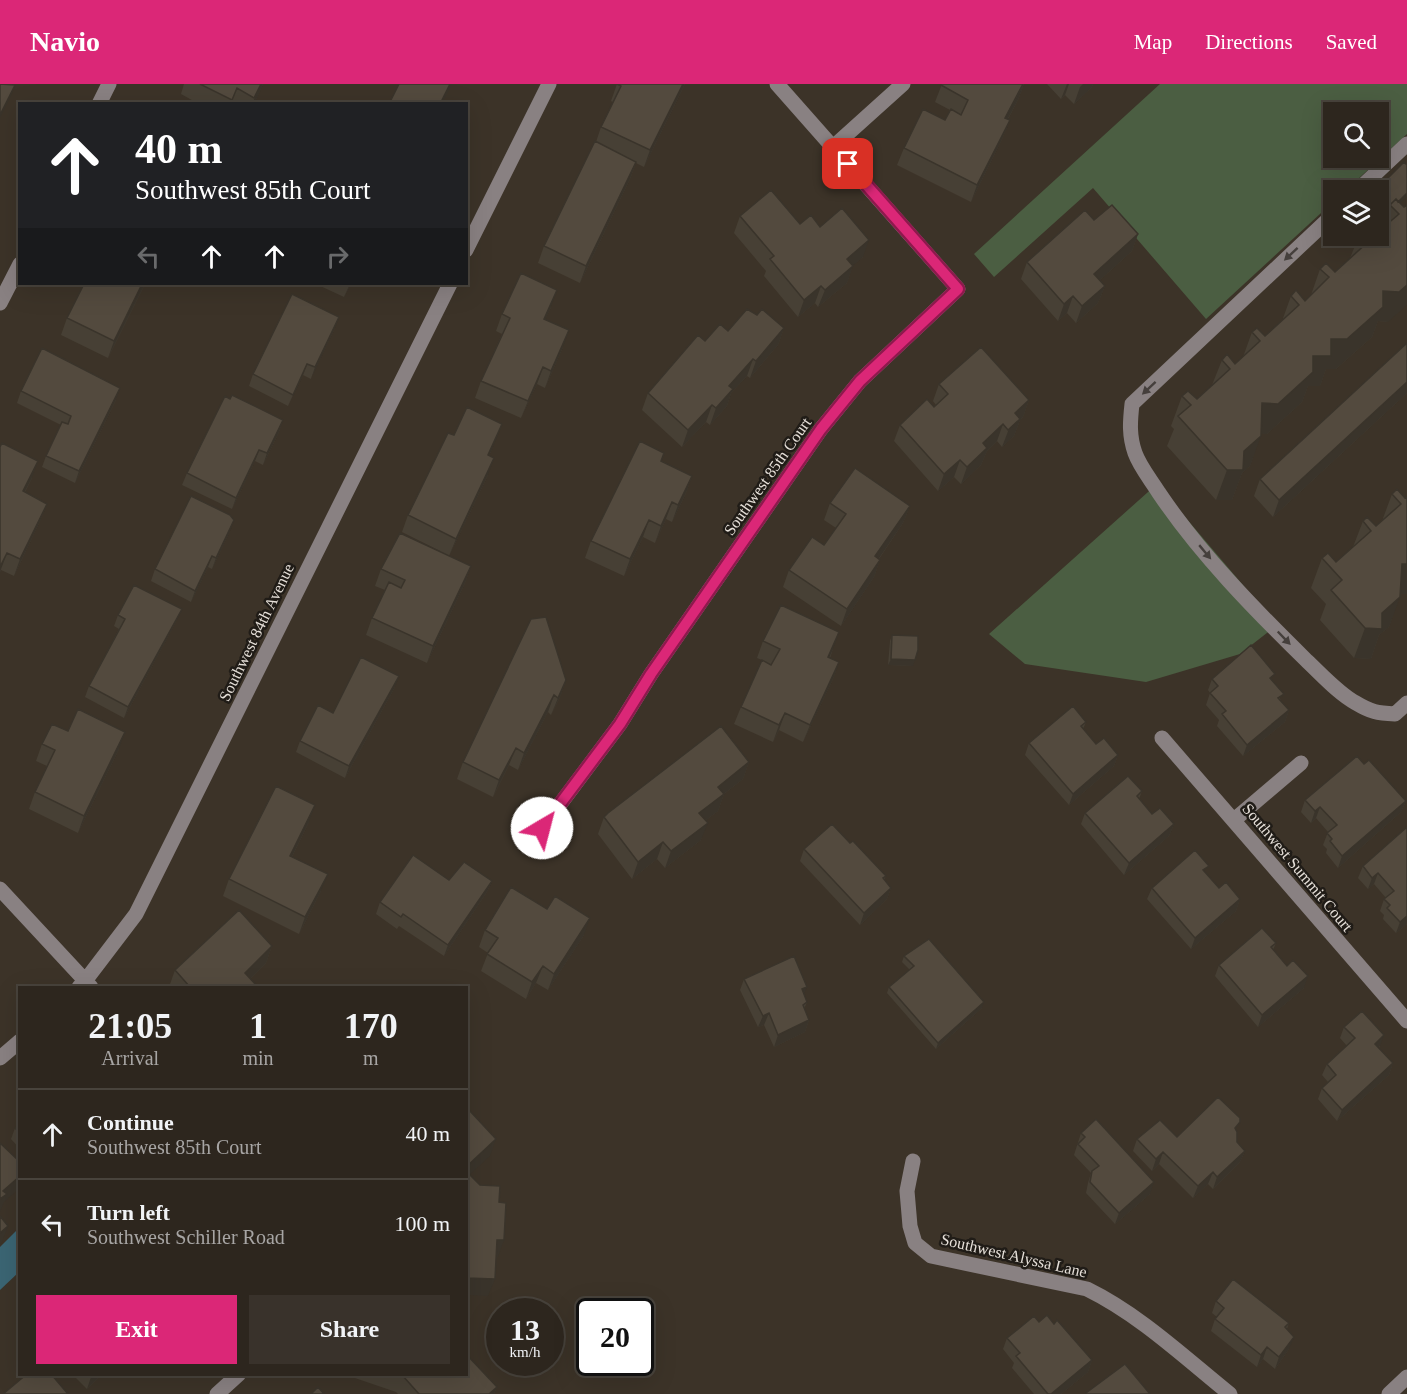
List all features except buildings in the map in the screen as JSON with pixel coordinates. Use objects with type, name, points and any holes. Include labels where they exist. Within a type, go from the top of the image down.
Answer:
[{"type":"street","points":[[100,102],[109,84]]},
{"type":"street","points":[[468,246],[549,84]]},
{"type":"street","points":[[777,84],[833,147],[903,84]]},
{"type":"street","points":[[1369,180],[1407,144]]},
{"type":"street","name":"Southwest 85th Court","points":[[531,843],[620,724],[651,674],[821,429],[860,381],[958,289],[833,147]]},
{"type":"street","points":[[1323,224],[1132,404],[1130,431],[1135,454],[1167,506],[1243,596],[1294,648],[1353,702],[1369,710],[1395,714],[1407,703]]},
{"type":"street","points":[[0,303],[18,268]]},
{"type":"street","name":"Southwest 84th Avenue","points":[[85,985],[136,914],[450,285]]},
{"type":"street","name":"Southwest Summit Court","points":[[1162,738],[1407,1021]]},
{"type":"street","points":[[1234,820],[1301,763]]},
{"type":"street","points":[[0,890],[85,985]]},
{"type":"street","points":[[0,1058],[18,1043]]},
{"type":"street","name":"Southwest Alyssa Lane","points":[[913,1161],[907,1191],[910,1226],[915,1244],[931,1256],[1087,1289],[1110,1300],[1134,1317],[1230,1394]]},
{"type":"street","points":[[217,1394],[237,1376]]},
{"type":"street","points":[[1389,1394],[1407,1377]]},
{"type":"green space","points":[[1160,84],[1407,84],[1407,134],[1389,151],[1389,102],[1323,102],[1323,168],[1370,168],[1357,180],[1323,180],[1323,211],[1206,319],[1093,188],[994,277],[974,254]]},
{"type":"green space","points":[[1157,484],[1277,625],[1240,654],[1146,682],[1025,664],[989,634]]},
{"type":"water","points":[[18,1231],[18,1273],[0,1290],[0,1247]]},
{"type":"route","points":[[542,828],[620,724],[651,674],[821,429],[860,381],[958,289],[848,164]]}]
